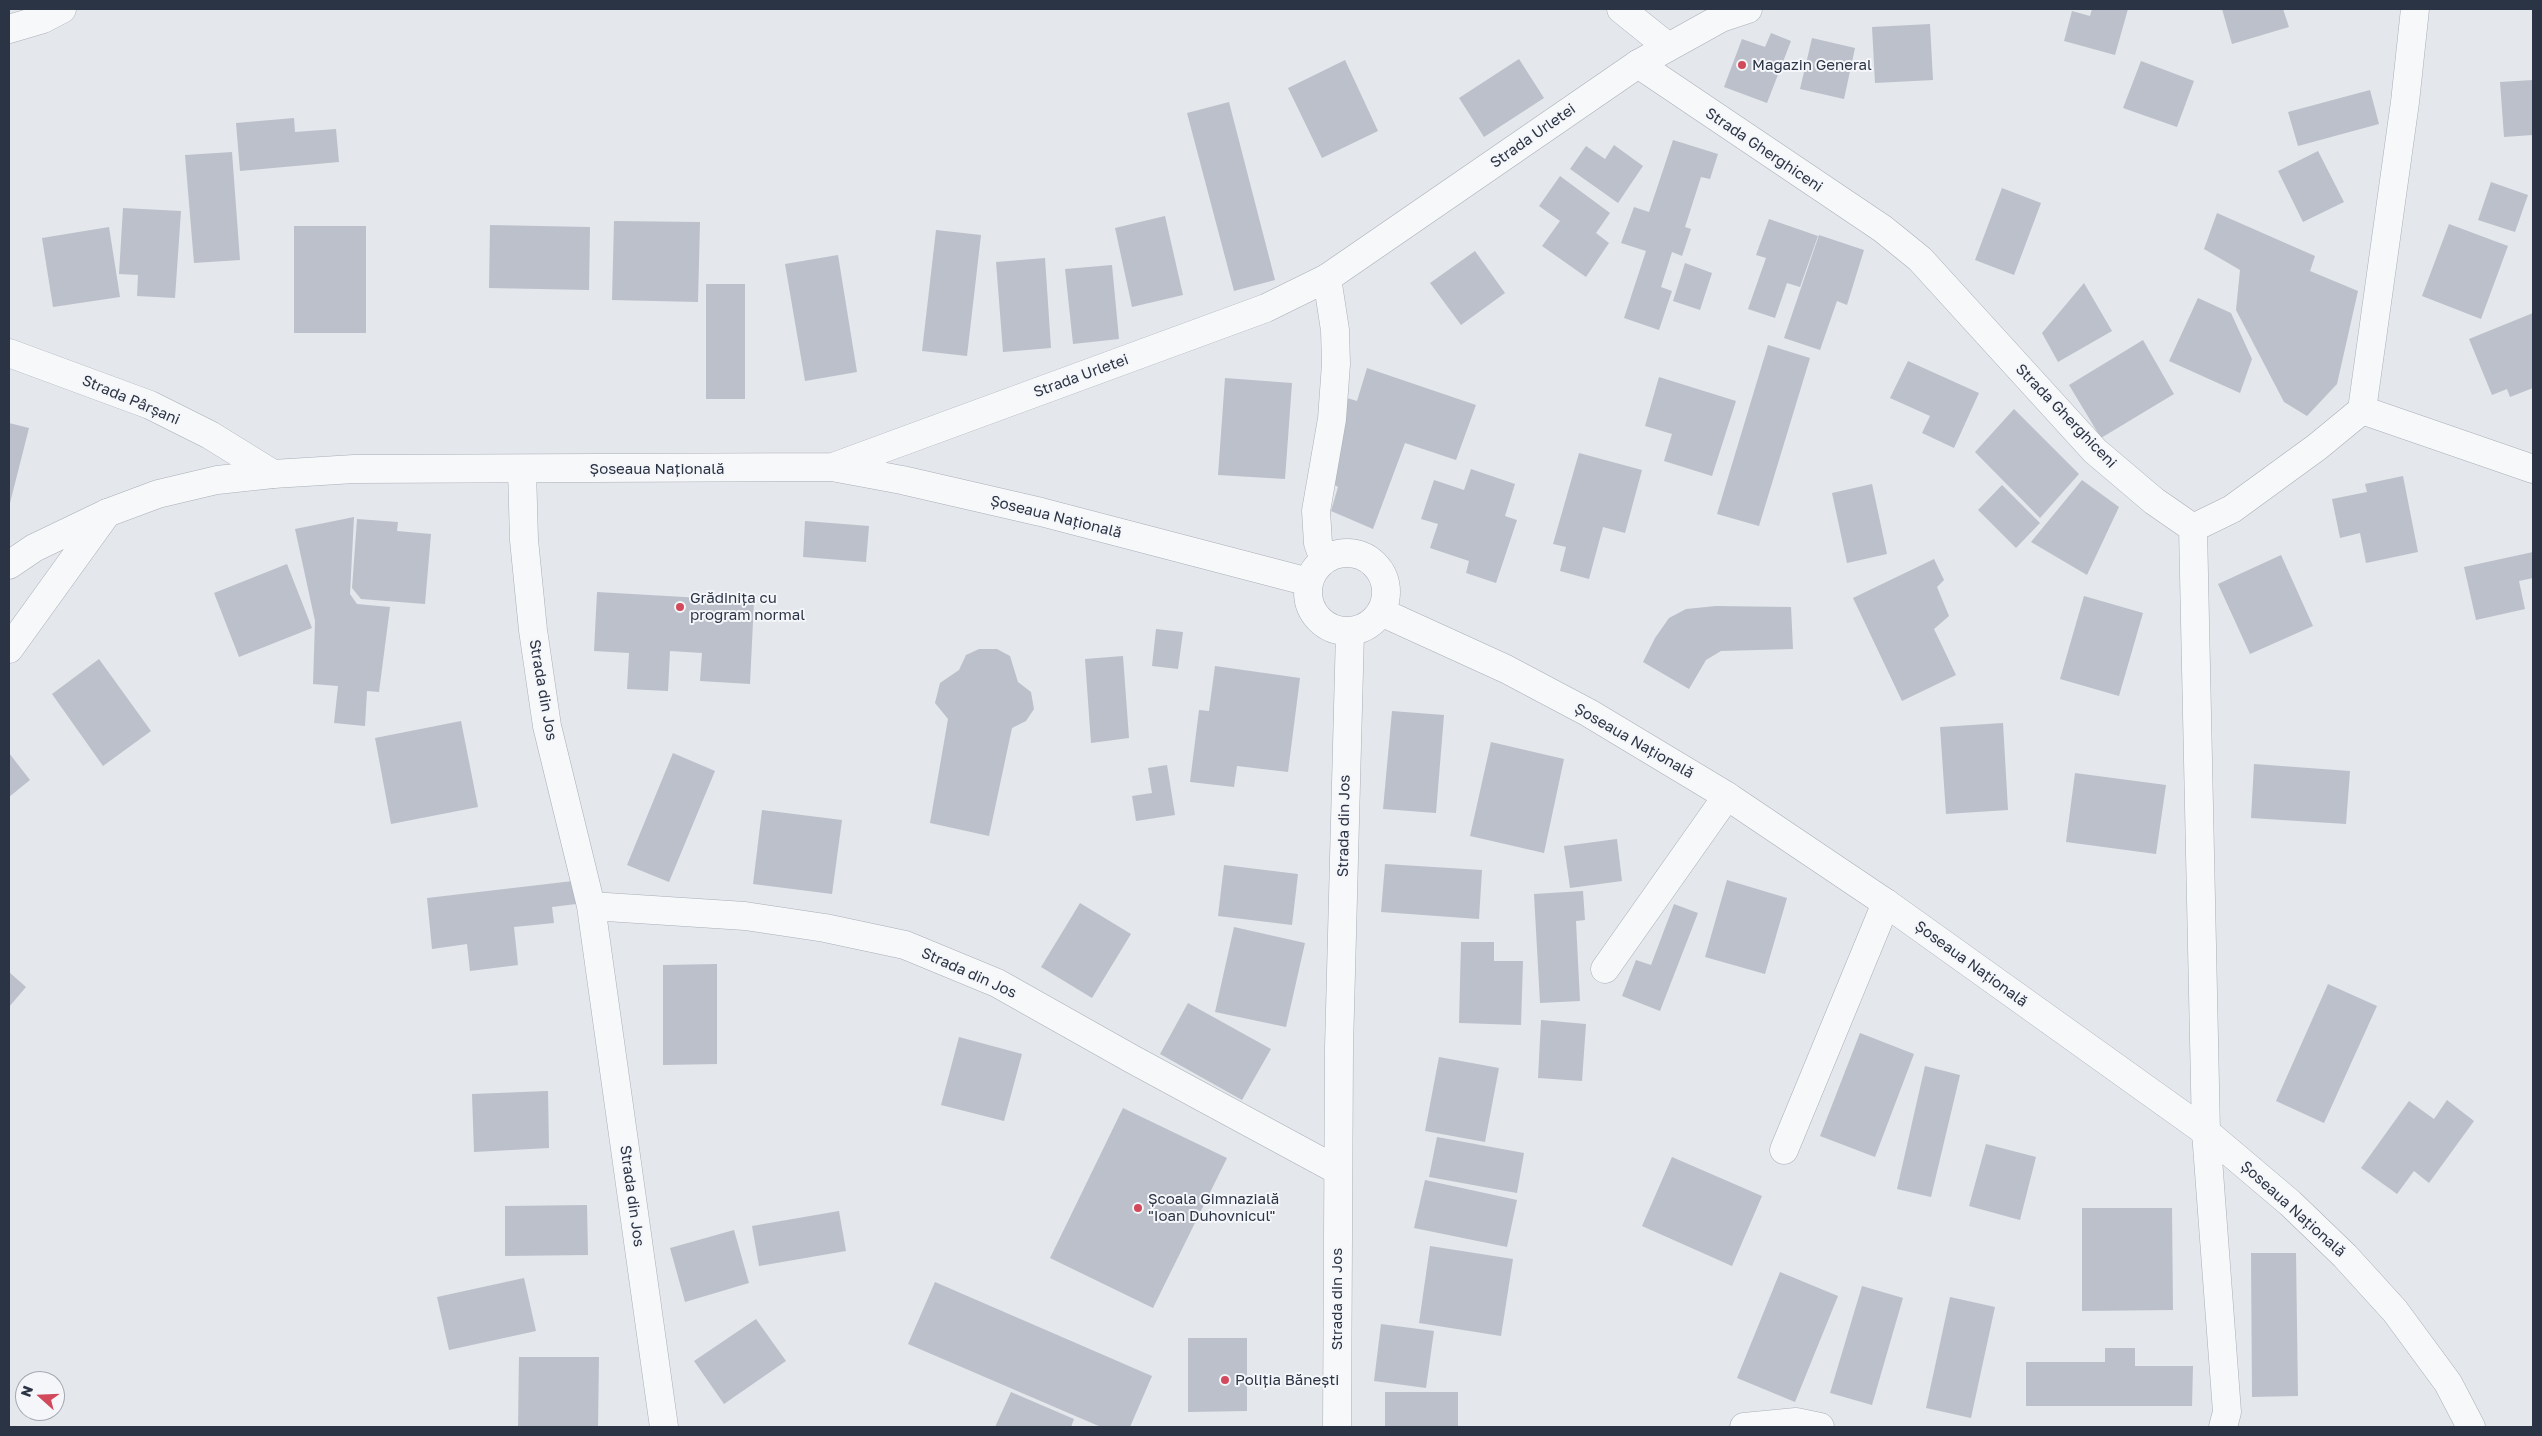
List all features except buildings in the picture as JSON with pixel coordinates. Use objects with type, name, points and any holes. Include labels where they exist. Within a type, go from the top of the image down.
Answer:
[{"type":"street","points":[[9,30],[43,20],[62,9]]},
{"type":"street","points":[[1621,9],[1667,46]]},
{"type":"street","name":"Strada Urletei","points":[[832,468],[1266,308],[1327,278],[1638,64],[1667,46],[1721,18],[1748,9]]},
{"type":"street","points":[[2223,1427],[2227,1412],[2206,1132],[2193,528],[2232,509],[2317,447],[2362,410],[2415,9]]},
{"type":"street","name":"Strada Gherghiceni","points":[[1638,64],[1883,228],[1920,259],[2095,451],[2154,502],[2193,528]]},
{"type":"street","points":[[1324,560],[1318,542],[1316,511],[1332,419],[1336,364],[1335,330],[1327,278]]},
{"type":"street","name":"Strada Pârșani","points":[[9,352],[150,405],[210,435],[273,474]]},
{"type":"street","points":[[2362,410],[2533,469]]},
{"type":"street","name":"Șoseaua Națională","points":[[9,565],[34,548],[107,513],[158,494],[217,480],[273,474],[354,470],[832,468],[930,486],[1041,512],[1309,582]]},
{"type":"street","name":"Strada din Jos","points":[[522,470],[524,540],[533,630],[547,726],[591,906],[664,1427]]},
{"type":"street","points":[[9,649],[107,513]]},
{"type":"street","points":[[1336,554],[1362,555],[1374,562],[1382,574],[1387,586],[1386,600],[1381,612],[1363,629],[1350,632],[1338,631],[1317,618],[1311,607],[1308,595],[1309,582],[1315,570],[1324,560],[1336,554]]},
{"type":"street","name":"Șoseaua Națională","points":[[1381,612],[1506,669],[1589,713],[1727,796],[1886,903],[2206,1132],[2290,1202],[2345,1256],[2396,1311],[2448,1383],[2471,1427]]},
{"type":"street","name":"Strada din Jos","points":[[1337,1427],[1337,1170],[1350,632]]},
{"type":"street","points":[[1605,970],[1727,796]]},
{"type":"street","points":[[1784,1150],[1886,903]]},
{"type":"street","name":"Strada din Jos","points":[[591,906],[745,916],[825,928],[905,945],[998,983],[1132,1059],[1337,1170]]},
{"type":"street","points":[[1744,1427],[1796,1422],[1820,1427]]},
{"type":"place","name":"Magazin General","points":[[1742,65]]},
{"type":"place","name":"Grădinița cu program normal","points":[[680,607]]},
{"type":"place","name":"Școala Gimnazială \"Ioan Duhovnicul\"","points":[[1138,1208]]},
{"type":"place","name":"Poliția Bănești","points":[[1225,1380]]}]
